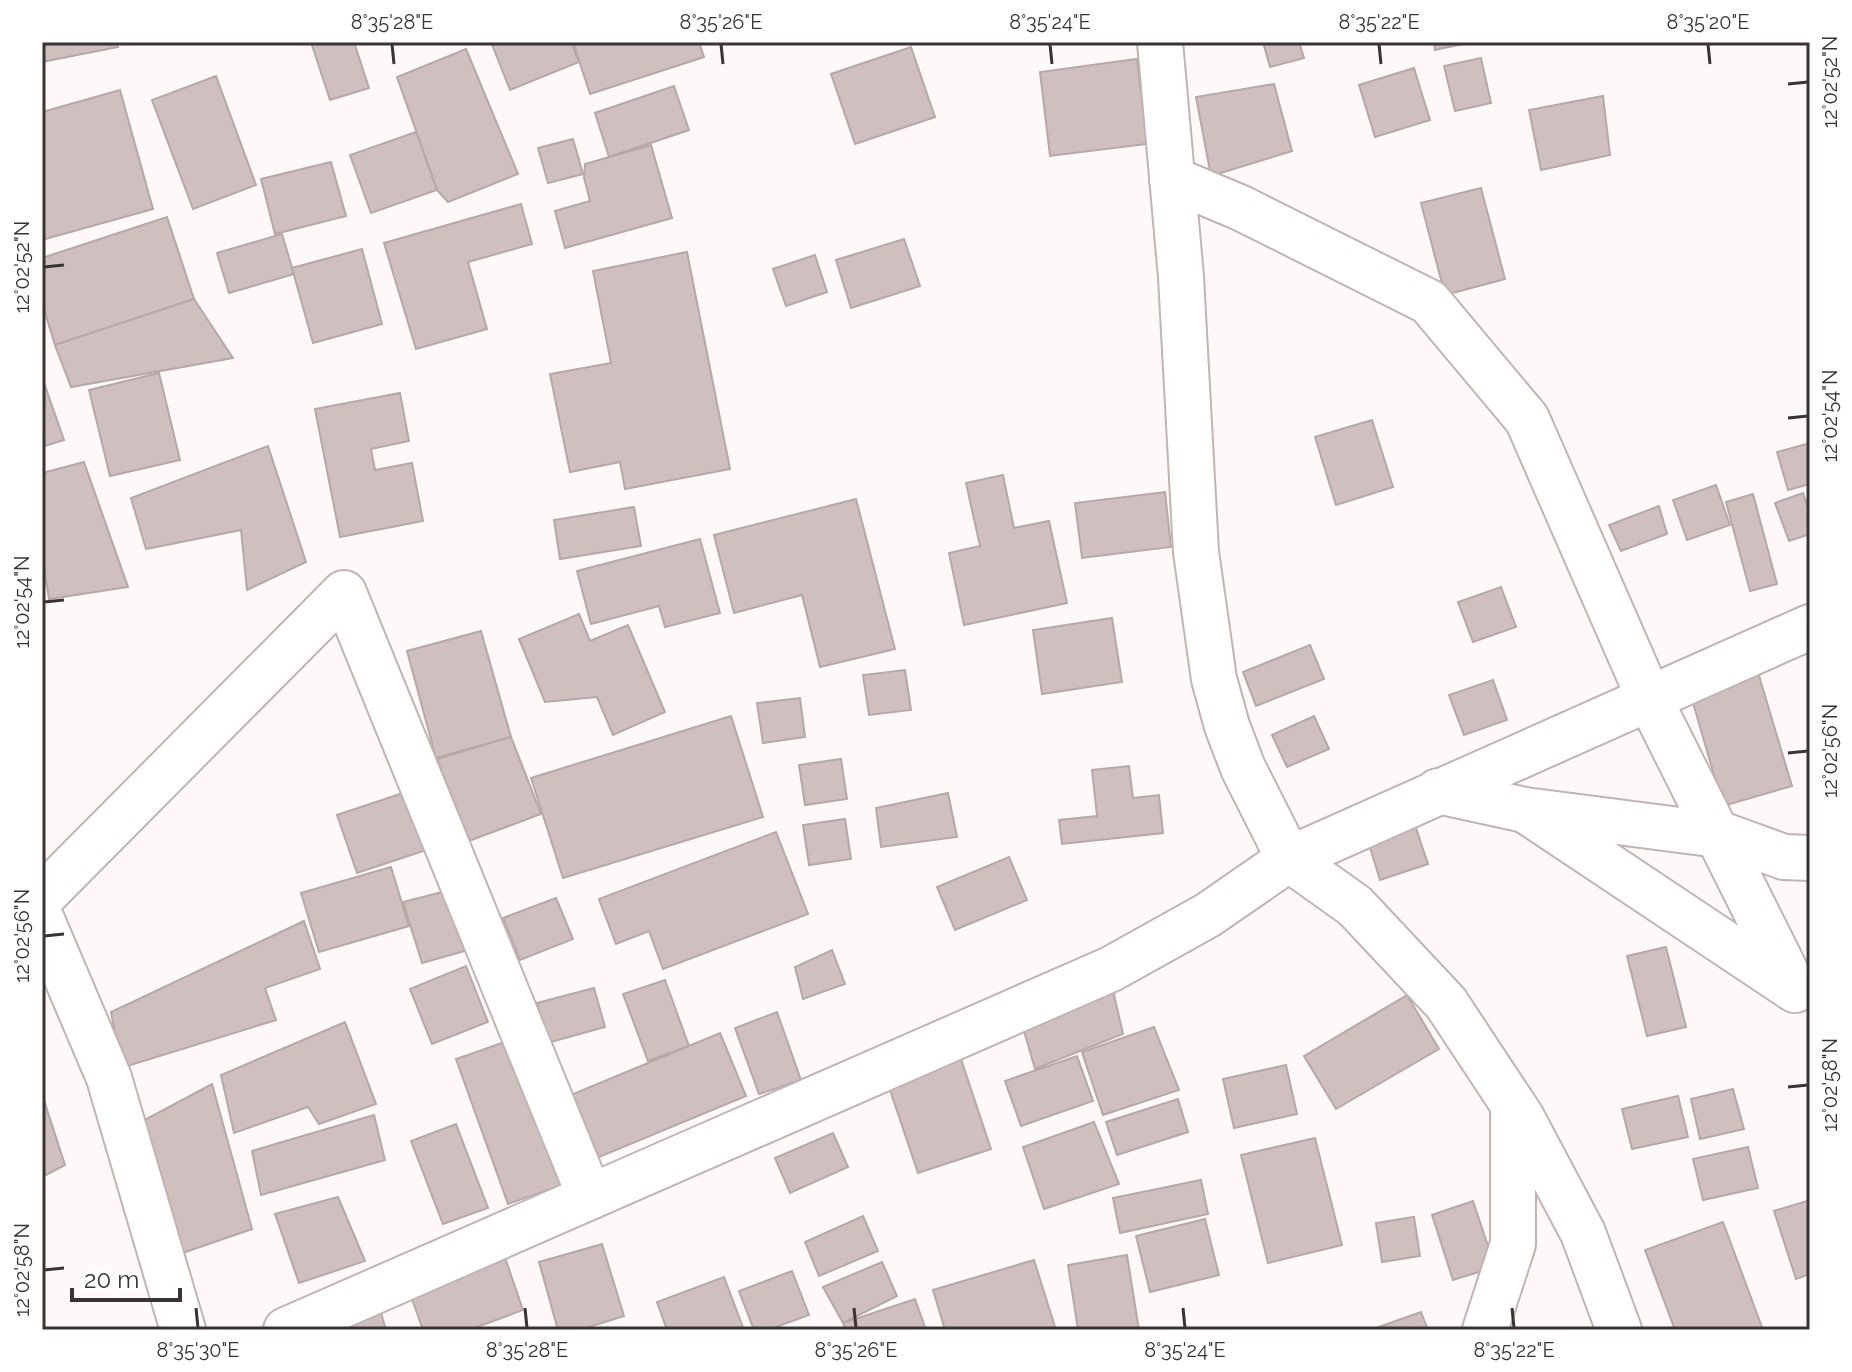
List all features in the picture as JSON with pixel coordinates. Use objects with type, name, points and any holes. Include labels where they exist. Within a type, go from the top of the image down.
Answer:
[{"type":"street","points":[[1160,42],[1196,552],[1214,679],[1243,768],[1289,859],[1355,906],[1446,1003],[1513,1105],[1583,1233],[1619,1330]]},
{"type":"street","points":[[1172,179],[1241,208],[1429,302],[1527,419],[1649,698],[1714,834],[1795,990],[1525,810]]},
{"type":"street","points":[[42,897],[344,593],[590,1197]]},
{"type":"street","points":[[286,1330],[1111,969],[1208,915],[1289,859],[1649,698],[1802,636]]},
{"type":"street","points":[[1438,791],[1525,810],[1714,834],[1784,857],[1810,858]]},
{"type":"street","points":[[42,920],[50,964],[109,1078],[183,1330]]},
{"type":"street","points":[[1485,1330],[1513,1244],[1513,1105]]},
{"type":"building","points":[[42,42],[117,42],[118,47],[42,62]]},
{"type":"building","points":[[311,42],[354,42],[369,88],[330,100]]},
{"type":"building","points":[[491,42],[571,42],[579,62],[510,90]]},
{"type":"building","points":[[573,42],[699,42],[704,57],[590,94]]},
{"type":"building","points":[[1263,42],[1299,42],[1304,58],[1270,67]]},
{"type":"building","points":[[1434,42],[1472,42],[1435,50]]},
{"type":"building","points":[[911,47],[935,117],[855,144],[831,74]]},
{"type":"building","points":[[466,49],[518,174],[448,202],[437,190],[397,77]]},
{"type":"building","points":[[1481,58],[1491,103],[1455,111],[1444,66]]},
{"type":"building","points":[[1137,59],[1147,144],[1050,156],[1040,72]]},
{"type":"building","points":[[1414,68],[1430,120],[1375,137],[1359,85]]},
{"type":"building","points":[[216,76],[256,185],[193,209],[152,100]]},
{"type":"building","points":[[1274,84],[1292,151],[1211,176],[1196,97]]},
{"type":"building","points":[[674,86],[689,130],[609,157],[595,113]]},
{"type":"building","points":[[120,90],[153,209],[42,240],[42,112]]},
{"type":"building","points":[[1603,96],[1610,155],[1541,170],[1529,110]]},
{"type":"building","points":[[416,132],[437,190],[371,213],[350,155]]},
{"type":"building","points":[[573,139],[583,174],[548,183],[538,148]]},
{"type":"building","points":[[651,145],[672,218],[565,248],[555,211],[590,201],[584,178],[585,164]]},
{"type":"building","points":[[331,162],[346,216],[275,234],[261,179]]},
{"type":"building","points":[[1481,188],[1505,279],[1445,295],[1421,203]]},
{"type":"building","points":[[521,204],[532,244],[468,262],[487,329],[416,349],[384,243]]},
{"type":"building","points":[[167,217],[194,299],[55,345],[42,303],[42,258]]},
{"type":"building","points":[[282,234],[294,274],[229,293],[217,253]]},
{"type":"building","points":[[904,239],[920,286],[851,308],[836,260]]},
{"type":"building","points":[[362,249],[382,324],[313,343],[292,268]]},
{"type":"building","points":[[687,252],[730,469],[625,489],[620,462],[570,472],[550,374],[611,363],[593,271]]},
{"type":"building","points":[[815,255],[827,292],[786,306],[773,269]]},
{"type":"building","points":[[194,299],[233,358],[71,387],[55,345]]},
{"type":"building","points":[[159,373],[180,460],[110,476],[89,390]]},
{"type":"building","points":[[42,377],[64,440],[42,447]]},
{"type":"building","points":[[400,393],[409,441],[371,449],[375,470],[412,463],[423,521],[340,537],[315,409]]},
{"type":"building","points":[[1372,420],[1393,487],[1336,505],[1315,437]]},
{"type":"building","points":[[1810,443],[1810,484],[1788,490],[1777,452]]},
{"type":"building","points":[[268,446],[306,562],[247,590],[241,530],[146,549],[131,498]]},
{"type":"building","points":[[84,462],[128,587],[49,599],[42,556],[42,473]]},
{"type":"building","points":[[1003,475],[1014,528],[1049,521],[1067,603],[964,625],[949,553],[980,546],[966,483]]},
{"type":"building","points":[[1716,485],[1730,525],[1687,540],[1673,500]]},
{"type":"building","points":[[1165,492],[1171,547],[1082,558],[1075,503]]},
{"type":"building","points":[[1803,493],[1810,514],[1810,534],[1789,541],[1775,503]]},
{"type":"building","points":[[1753,494],[1777,584],[1750,591],[1726,502]]},
{"type":"building","points":[[856,499],[895,649],[820,667],[802,595],[734,613],[714,535]]},
{"type":"building","points":[[1659,506],[1667,534],[1621,551],[1609,525]]},
{"type":"building","points":[[634,507],[641,546],[560,559],[554,520]]},
{"type":"building","points":[[700,539],[720,613],[665,627],[659,606],[591,624],[577,571]]},
{"type":"building","points":[[1501,587],[1516,627],[1473,642],[1458,602]]},
{"type":"building","points":[[579,614],[590,641],[628,625],[665,712],[613,735],[597,697],[545,702],[519,639]]},
{"type":"building","points":[[1112,618],[1122,682],[1042,694],[1033,630]]},
{"type":"building","points":[[481,631],[511,737],[436,758],[407,651]]},
{"type":"building","points":[[1310,645],[1324,679],[1256,706],[1243,672]]},
{"type":"building","points":[[1757,669],[1792,786],[1723,806],[1689,689]]},
{"type":"building","points":[[905,670],[911,710],[869,715],[863,675]]},
{"type":"building","points":[[1493,680],[1507,720],[1464,735],[1449,695]]},
{"type":"building","points":[[800,698],[805,737],[763,743],[757,703]]},
{"type":"building","points":[[731,716],[763,817],[563,878],[531,778]]},
{"type":"building","points":[[1314,716],[1329,749],[1287,767],[1272,735]]},
{"type":"building","points":[[511,737],[541,814],[469,841],[437,759]]},
{"type":"building","points":[[841,759],[847,799],[805,805],[799,765]]},
{"type":"building","points":[[1129,766],[1133,798],[1159,795],[1163,833],[1062,844],[1059,820],[1097,816],[1092,770]]},
{"type":"building","points":[[415,789],[435,847],[357,873],[337,815]]},
{"type":"building","points":[[948,793],[957,837],[881,847],[876,808]]},
{"type":"building","points":[[845,819],[851,859],[809,865],[803,825]]},
{"type":"building","points":[[1415,825],[1428,864],[1380,880],[1368,841]]},
{"type":"building","points":[[776,832],[808,914],[663,969],[649,931],[616,944],[599,899]]},
{"type":"building","points":[[1009,857],[1027,900],[955,930],[937,887]]},
{"type":"building","points":[[391,867],[409,926],[319,952],[301,893]]},
{"type":"building","points":[[458,888],[475,948],[422,963],[403,902]]},
{"type":"building","points":[[556,898],[573,939],[520,960],[503,918]]},
{"type":"building","points":[[304,921],[320,969],[265,988],[276,1020],[121,1068],[111,1012]]},
{"type":"building","points":[[1666,947],[1686,1027],[1647,1036],[1627,956]]},
{"type":"building","points":[[832,950],[845,984],[803,999],[795,967]]},
{"type":"building","points":[[466,966],[488,1022],[432,1044],[410,989]]},
{"type":"building","points":[[665,980],[689,1046],[648,1061],[623,994]]},
{"type":"building","points":[[1112,986],[1123,1034],[1035,1069],[1022,1024]]},
{"type":"building","points":[[594,988],[605,1027],[547,1043],[537,1003]]},
{"type":"building","points":[[1407,995],[1439,1049],[1336,1109],[1304,1056]]},
{"type":"building","points":[[777,1012],[801,1080],[759,1094],[735,1028]]},
{"type":"building","points":[[345,1022],[376,1104],[319,1124],[308,1107],[234,1133],[221,1075]]},
{"type":"building","points":[[1154,1027],[1179,1090],[1103,1115],[1082,1052]]},
{"type":"building","points":[[720,1033],[746,1096],[592,1160],[566,1097]]},
{"type":"building","points":[[516,1038],[568,1183],[508,1204],[456,1059]]},
{"type":"building","points":[[959,1053],[991,1149],[918,1173],[886,1078]]},
{"type":"building","points":[[1077,1056],[1093,1101],[1021,1126],[1005,1081]]},
{"type":"building","points":[[1286,1065],[1297,1114],[1234,1128],[1223,1079]]},
{"type":"building","points":[[212,1084],[252,1229],[177,1255],[139,1123]]},
{"type":"building","points":[[1733,1089],[1744,1129],[1700,1139],[1691,1099]]},
{"type":"building","points":[[42,1094],[65,1165],[42,1177]]},
{"type":"building","points":[[1678,1096],[1688,1137],[1632,1149],[1622,1109]]},
{"type":"building","points":[[1178,1099],[1188,1132],[1117,1155],[1106,1122]]},
{"type":"building","points":[[374,1115],[385,1160],[261,1195],[252,1151]]},
{"type":"building","points":[[1094,1122],[1119,1184],[1044,1209],[1023,1147]]},
{"type":"building","points":[[456,1124],[488,1208],[443,1224],[411,1141]]},
{"type":"building","points":[[833,1133],[848,1167],[790,1193],[775,1158]]},
{"type":"building","points":[[1315,1138],[1342,1245],[1268,1263],[1241,1155]]},
{"type":"building","points":[[1748,1147],[1758,1188],[1703,1200],[1693,1159]]},
{"type":"building","points":[[1201,1180],[1208,1214],[1120,1233],[1113,1198]]},
{"type":"building","points":[[338,1197],[365,1261],[299,1283],[275,1214]]},
{"type":"building","points":[[1810,1200],[1810,1274],[1796,1279],[1774,1211]]},
{"type":"building","points":[[1473,1201],[1495,1267],[1453,1280],[1432,1215]]},
{"type":"building","points":[[863,1216],[878,1251],[819,1276],[805,1242]]},
{"type":"building","points":[[1414,1217],[1420,1256],[1382,1262],[1376,1223]]},
{"type":"building","points":[[1205,1219],[1219,1275],[1150,1292],[1136,1236]]},
{"type":"building","points":[[1723,1222],[1763,1330],[1675,1330],[1645,1250]]},
{"type":"building","points":[[602,1244],[624,1316],[579,1330],[558,1330],[539,1262]]},
{"type":"building","points":[[502,1249],[523,1310],[469,1330],[423,1330],[406,1282]]},
{"type":"building","points":[[1127,1255],[1139,1330],[1078,1330],[1068,1265]]},
{"type":"building","points":[[1034,1260],[1056,1330],[945,1330],[933,1290]]},
{"type":"building","points":[[882,1262],[897,1296],[843,1323],[823,1287]]},
{"type":"building","points":[[792,1271],[809,1315],[768,1330],[754,1330],[739,1291]]},
{"type":"building","points":[[724,1277],[744,1330],[667,1330],[657,1302]]},
{"type":"building","points":[[375,1292],[386,1330],[305,1330]]},
{"type":"building","points":[[915,1299],[926,1330],[846,1330],[843,1323]]},
{"type":"building","points":[[1421,1312],[1428,1330],[1373,1329]]}]
